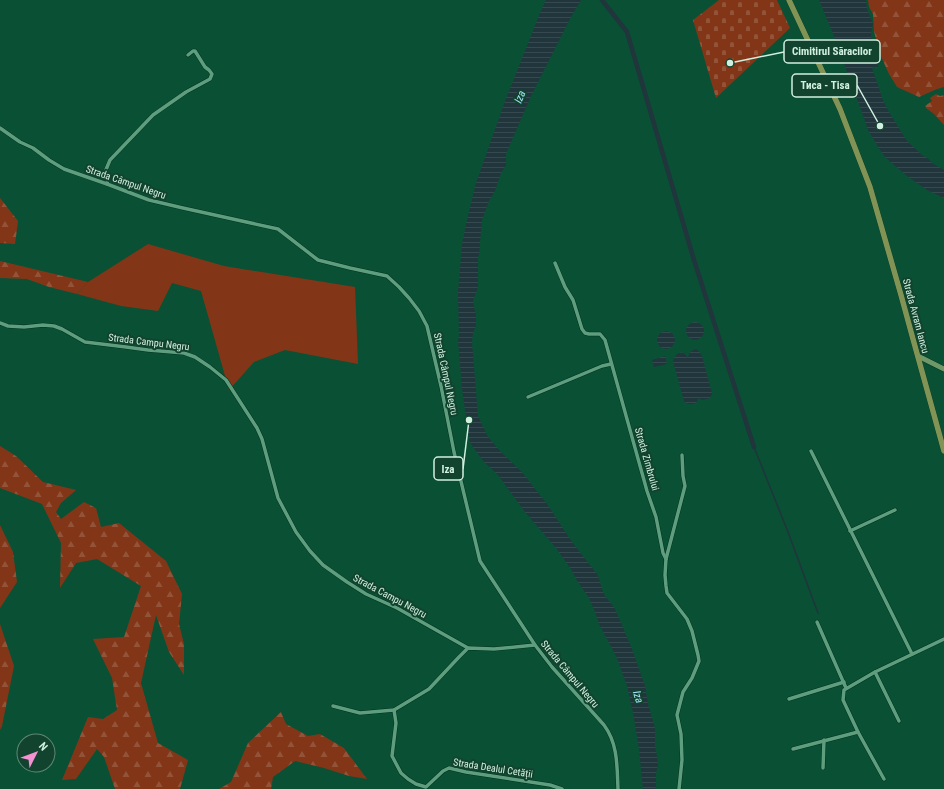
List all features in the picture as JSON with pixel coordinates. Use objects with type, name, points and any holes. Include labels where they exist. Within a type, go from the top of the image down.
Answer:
[{"type":"main road","name":"Strada Avram Iancu","points":[[789,0],[840,109],[870,187],[902,295],[944,451]]},
{"type":"main road","points":[[918,356],[944,369]]},
{"type":"street","points":[[107,184],[108,179],[105,172],[110,160],[142,126],[161,109],[186,92],[210,79],[212,76],[212,74],[205,68],[195,51],[188,55]]},
{"type":"street","name":"Strada Câmpul Negru","points":[[0,128],[64,169],[148,200],[278,229],[318,260],[387,276],[404,293],[419,311],[427,326],[454,452],[480,561],[535,645],[552,667],[604,725],[609,733],[617,756],[618,789]]},
{"type":"street","name":"Strada Zimbrului","points":[[555,263],[572,300],[582,329],[585,333],[600,334],[605,340],[647,491],[656,517],[663,553],[666,559]]},
{"type":"street","name":"Strada Campu Negru","points":[[0,323],[8,326],[24,327],[43,324],[62,329],[85,342],[184,353],[195,357],[226,380],[257,428],[262,439],[278,498],[296,532],[323,565],[366,594],[397,608],[468,648],[494,649],[535,645]]},
{"type":"street","points":[[528,396],[602,366],[611,364]]},
{"type":"street","points":[[811,451],[912,654]]},
{"type":"street","name":"Strada Zimbrului","points":[[679,789],[682,760],[681,734],[677,715],[683,692],[692,678],[699,661],[692,631],[687,619],[667,593],[665,580],[666,559],[684,486],[682,455]]},
{"type":"street","points":[[850,531],[895,510]]},
{"type":"street","points":[[818,622],[846,688]]},
{"type":"street","points":[[884,779],[858,732],[843,700],[844,692],[846,688],[875,672],[944,639]]},
{"type":"street","points":[[333,706],[360,713],[394,710],[429,689],[468,648]]},
{"type":"street","points":[[875,672],[899,721]]},
{"type":"street","points":[[789,700],[844,682]]},
{"type":"street","name":"Strada Dealul Cetății","points":[[394,710],[396,723],[392,756],[401,773],[416,784],[427,788],[449,768],[550,785],[562,789]]},
{"type":"street","points":[[793,749],[858,732]]},
{"type":"street","points":[[823,768],[824,740]]},
{"type":"green space","points":[[719,0],[777,0],[790,28],[716,98],[693,20]]},
{"type":"green space","points":[[868,0],[944,0],[944,87],[919,97],[897,87],[879,52],[874,31],[873,14],[869,7]]},
{"type":"green space","points":[[936,94],[940,96],[944,95],[944,125],[925,106],[932,101],[930,98]]},
{"type":"green space","points":[[0,198],[18,221],[15,244],[0,243]]},
{"type":"green space","points":[[148,244],[224,266],[355,287],[358,364],[285,350],[254,362],[229,390],[201,291],[172,283],[158,311],[121,306],[77,294],[88,282]]},
{"type":"green space","points":[[0,261],[88,282],[77,294],[49,287],[27,279],[0,278]]},
{"type":"green space","points":[[0,446],[16,456],[43,482],[76,490],[61,503],[56,512],[61,519],[84,502],[96,508],[101,527],[119,523],[166,561],[182,594],[179,624],[184,644],[184,675],[169,652],[156,615],[141,683],[158,743],[188,760],[180,789],[115,789],[104,757],[97,749],[76,779],[62,780],[88,717],[103,719],[117,710],[112,678],[93,639],[124,637],[141,586],[97,559],[76,563],[60,588],[61,543],[42,504],[0,488]]},
{"type":"green space","points":[[0,525],[13,552],[17,582],[0,608]]},
{"type":"green space","points":[[0,624],[14,666],[0,730]]},
{"type":"green space","points":[[281,712],[286,724],[308,736],[320,734],[344,748],[367,779],[349,776],[295,761],[273,777],[271,789],[219,789],[231,782],[248,743]]},
{"type":"water","points":[[546,0],[581,0],[531,96],[506,154],[506,165],[501,173],[482,220],[478,257],[478,287],[473,301],[476,315],[476,326],[473,333],[472,342],[478,416],[488,437],[522,472],[597,574],[605,596],[615,609],[632,649],[645,686],[648,704],[655,728],[655,747],[658,765],[655,789],[643,789],[639,749],[627,686],[617,658],[599,624],[589,598],[556,548],[525,512],[498,475],[484,462],[473,447],[470,442],[468,432],[462,388],[458,340],[458,293],[462,244],[476,183],[504,104]]},
{"type":"water","points":[[819,0],[866,0],[867,9],[873,24],[871,37],[878,55],[878,67],[876,68],[874,66],[872,68],[883,100],[907,141],[932,163],[944,170],[944,198],[927,190],[907,176],[886,158],[880,150],[868,130],[832,31]]},
{"type":"water","points":[[691,322],[699,322],[704,327],[702,338],[699,340],[691,340],[686,335],[686,327]]},
{"type":"water","points":[[662,331],[670,331],[675,336],[673,347],[670,349],[662,349],[657,344],[657,336]]},
{"type":"water","points":[[696,349],[702,356],[712,393],[711,397],[707,399],[703,400],[698,398],[697,402],[694,404],[688,404],[684,401],[673,361],[676,355],[680,353],[684,353],[688,358],[691,351]]},
{"type":"water","points":[[665,356],[667,364],[654,367],[652,360]]},
{"type":"waterway","points":[[602,0],[627,32],[694,260],[754,447]]},
{"type":"waterway","points":[[754,447],[818,613]]},
{"type":"place","name":"Cimitirul Săracilor","points":[[730,63]]},
{"type":"place","name":"Тиса - Tisa","points":[[880,126]]},
{"type":"place","name":"Iza","points":[[469,420]]}]
